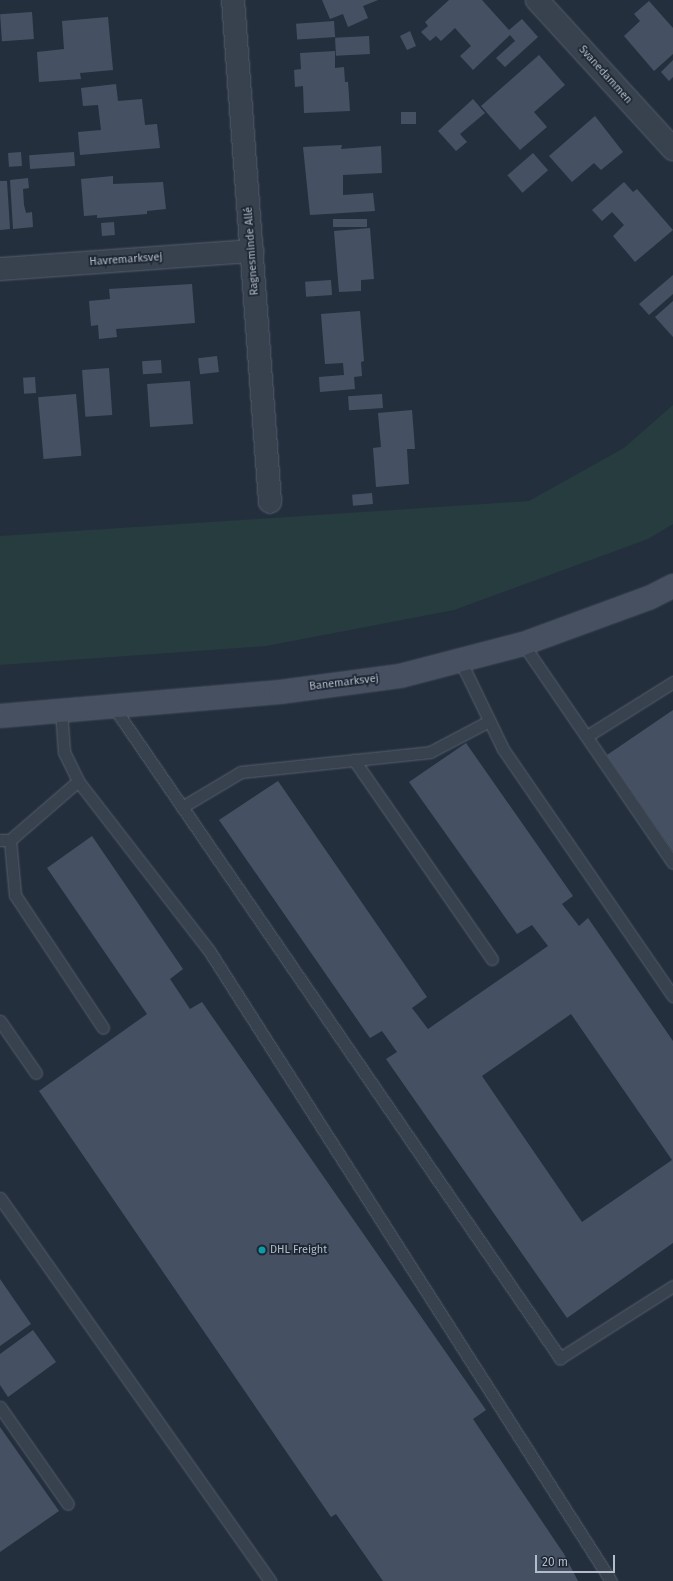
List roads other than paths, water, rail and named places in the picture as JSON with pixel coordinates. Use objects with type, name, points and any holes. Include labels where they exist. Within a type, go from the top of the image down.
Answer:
[{"type":"street","name":"Ragnesminde Allé","points":[[233,0],[270,502]]},
{"type":"street","name":"Svanedammen","points":[[537,0],[673,150]]},
{"type":"street","name":"Havremarksvej","points":[[0,269],[252,251]]},
{"type":"street","name":"Banemarksvej","points":[[0,716],[280,692],[400,676],[523,644],[649,598],[673,586]]},
{"type":"lane","points":[[523,644],[673,863]]},
{"type":"lane","points":[[460,660],[503,749],[673,996]]},
{"type":"lane","points":[[586,736],[673,682]]},
{"type":"lane","points":[[113,706],[560,1358],[673,1286]]},
{"type":"lane","points":[[61,710],[64,752],[78,781],[210,952],[611,1581]]},
{"type":"lane","points":[[182,807],[241,772],[430,752],[489,721]]},
{"type":"lane","points":[[354,760],[492,959]]},
{"type":"lane","points":[[78,781],[5,840],[15,895],[103,1028]]},
{"type":"lane","points":[[0,1021],[36,1073]]},
{"type":"lane","points":[[0,1198],[270,1581]]},
{"type":"lane","points":[[0,1407],[68,1504]]},
{"type":"place","name":"DHL Freight","points":[[262,1250]]}]
